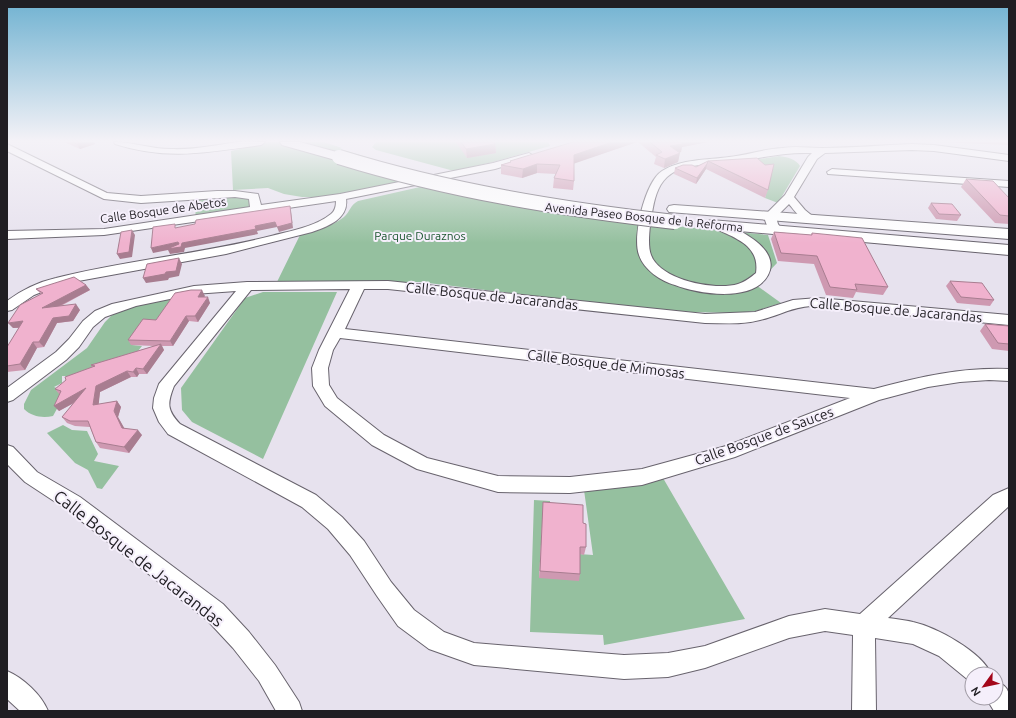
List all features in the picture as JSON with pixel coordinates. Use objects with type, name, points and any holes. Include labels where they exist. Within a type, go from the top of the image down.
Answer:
[{"type":"main road","name":"Avenida Paseo Bosque de la Reforma","points":[[402,176],[438,185],[523,203],[599,214],[770,216],[1009,234]]},
{"type":"main road","name":"Avenida Paseo Bosque de la Reforma","points":[[455,176],[528,190],[602,201],[718,226],[1009,250]]},
{"type":"street","points":[[62,176],[99,195],[110,198],[154,199],[231,194],[254,196],[283,205]]},
{"type":"street","name":"Calle Bosque de Abetos","points":[[7,235],[104,232],[340,197],[447,176]]},
{"type":"street","points":[[662,176],[654,190],[645,215],[644,255],[656,270],[680,283],[711,290],[741,288],[754,281],[762,274],[764,259],[754,244],[741,236],[718,226]]},
{"type":"street","points":[[777,231],[772,225],[770,216],[789,197],[802,176]]},
{"type":"street","points":[[884,176],[1009,184]]},
{"type":"street","points":[[254,196],[256,210]]},
{"type":"street","points":[[7,308],[29,292],[58,281],[256,245],[303,231],[329,220],[337,214],[342,205],[340,197]]},
{"type":"street","points":[[789,197],[800,212],[810,219]]},
{"type":"street","name":"Calle Bosque de Sauces","points":[[359,285],[336,334],[326,350],[320,368],[321,386],[331,402],[378,440],[423,464],[498,484],[570,486],[642,477],[729,452],[875,395],[960,376],[989,374],[1009,375]]},
{"type":"street","name":"Calle Bosque de Jacarandas","points":[[7,396],[61,356],[74,343],[88,324],[100,314],[117,307],[136,302],[194,290],[247,286],[388,285],[620,309],[657,315],[693,317],[753,317],[770,313],[791,305],[818,302],[1009,320]]},
{"type":"street","points":[[247,286],[166,384],[160,401],[163,416],[174,429],[309,501],[335,523],[357,548],[384,590],[406,618],[437,641],[474,654],[624,667],[668,665],[705,657],[789,627],[825,620],[904,631],[930,640],[963,660],[970,666]]},
{"type":"street","name":"Calle Bosque de Mimosas","points":[[336,334],[875,395]]},
{"type":"street","name":"Calle Bosque de Jacarandas","points":[[7,452],[31,477],[73,503],[215,612],[241,640],[267,673],[290,711]]},
{"type":"street","points":[[864,711],[864,625],[1000,501],[1009,496]]},
{"type":"street","points":[[7,683],[36,711]]},
{"type":"green space","points":[[232,176],[428,176],[440,179],[321,197],[302,197],[284,194],[268,188],[233,190]]},
{"type":"green space","points":[[770,176],[794,176],[778,203],[765,198]]},
{"type":"green space","name":"Parque Duraznos","points":[[420,187],[522,208],[582,217],[768,235],[777,263],[756,285],[781,303],[756,311],[734,313],[692,312],[618,306],[420,282],[277,282],[300,235],[334,223],[344,217],[353,204],[358,201]]},
{"type":"green space","points":[[197,196],[254,196],[256,209],[195,219]]},
{"type":"green space","points":[[263,292],[337,292],[263,459],[192,422],[182,410],[181,388],[245,298]]},
{"type":"green space","points":[[180,295],[132,345],[142,346],[131,360],[90,377],[62,376],[62,383],[54,387],[68,392],[64,396],[53,416],[38,416],[30,414],[24,409],[24,404],[31,390],[87,348],[111,316],[125,308]]},
{"type":"green space","points":[[63,425],[72,430],[87,431],[98,454],[94,461],[119,466],[102,489],[97,488],[88,470],[75,463],[47,433]]},
{"type":"green space","points":[[663,478],[745,619],[604,645],[603,635],[530,632],[534,500],[550,501],[550,510],[543,510],[539,578],[579,554],[593,555],[584,490]]},
{"type":"building","points":[[555,176],[574,176],[574,181],[554,178]]},
{"type":"building","points":[[738,176],[771,176],[768,190]]},
{"type":"building","points":[[966,179],[993,181],[1009,198],[1009,216],[1000,215]]},
{"type":"building","points":[[931,203],[952,204],[961,215],[939,214]]},
{"type":"building","points":[[290,206],[292,223],[277,227],[275,222],[255,226],[256,229],[182,243],[181,247],[167,249],[179,244],[178,242],[151,248],[153,227],[175,224],[175,228],[195,224],[196,220]]},
{"type":"building","points":[[132,230],[129,252],[117,254],[121,232]]},
{"type":"building","points":[[774,232],[812,235],[812,233],[862,238],[888,287],[855,284],[857,290],[830,287],[817,256],[781,253]]},
{"type":"building","points":[[179,258],[176,271],[143,278],[147,264]]},
{"type":"building","points":[[74,277],[86,285],[42,308],[76,304],[69,316],[53,318],[39,342],[33,342],[20,364],[7,366],[7,347],[23,321],[8,323],[20,305],[43,293],[36,289]]},
{"type":"building","points":[[950,281],[982,283],[994,300],[961,297]]},
{"type":"building","points":[[191,290],[202,290],[198,297],[208,297],[195,316],[186,316],[170,341],[128,340],[143,319],[156,320],[175,293]]},
{"type":"building","points":[[985,324],[1009,326],[1009,344],[998,343]]},
{"type":"building","points":[[161,344],[143,369],[136,368],[133,372],[127,371],[96,386],[93,405],[117,401],[114,411],[122,428],[138,430],[124,447],[96,442],[88,421],[70,421],[62,417],[86,388],[54,406],[61,391],[55,389],[66,380],[65,377],[95,366],[91,365]]},
{"type":"building","points":[[543,502],[583,505],[583,523],[586,524],[586,547],[580,547],[580,574],[540,571]]}]
